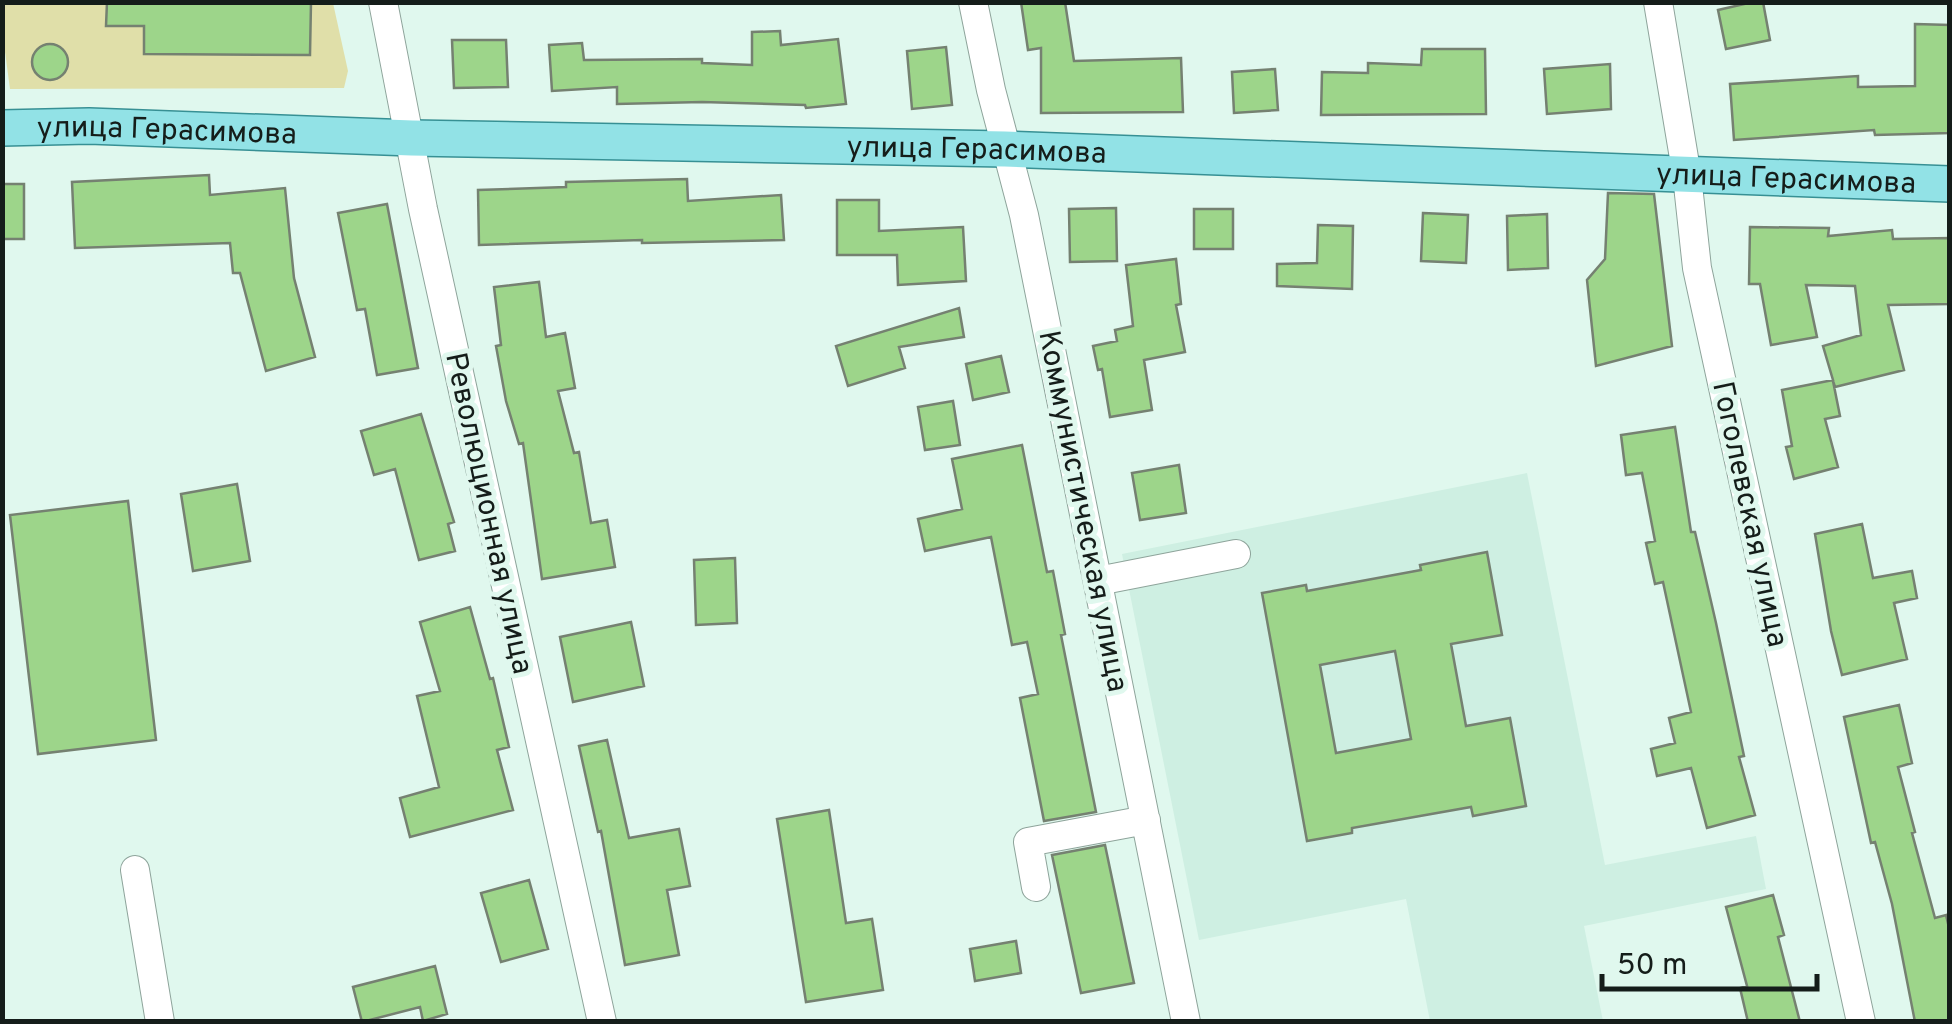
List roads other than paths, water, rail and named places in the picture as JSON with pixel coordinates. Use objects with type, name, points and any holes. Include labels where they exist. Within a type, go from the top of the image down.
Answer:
[{"type":"main road","name":"улица Герасимова","points":[[2,128],[89,126],[412,138],[1005,149],[1950,184]]},
{"type":"street","name":"Революционная улица","points":[[383,2],[423,209],[602,1022]]},
{"type":"street","name":"Коммунистическая улица","points":[[973,2],[1005,149],[1024,215],[1186,1022]]},
{"type":"street","name":"Гоголевская улица","points":[[1658,2],[1701,287],[1861,1022]]},
{"type":"street","points":[[1098,581],[1236,554]]},
{"type":"street","points":[[1036,887],[1028,842],[1146,820]]},
{"type":"street","points":[[135,870],[160,1022]]}]
